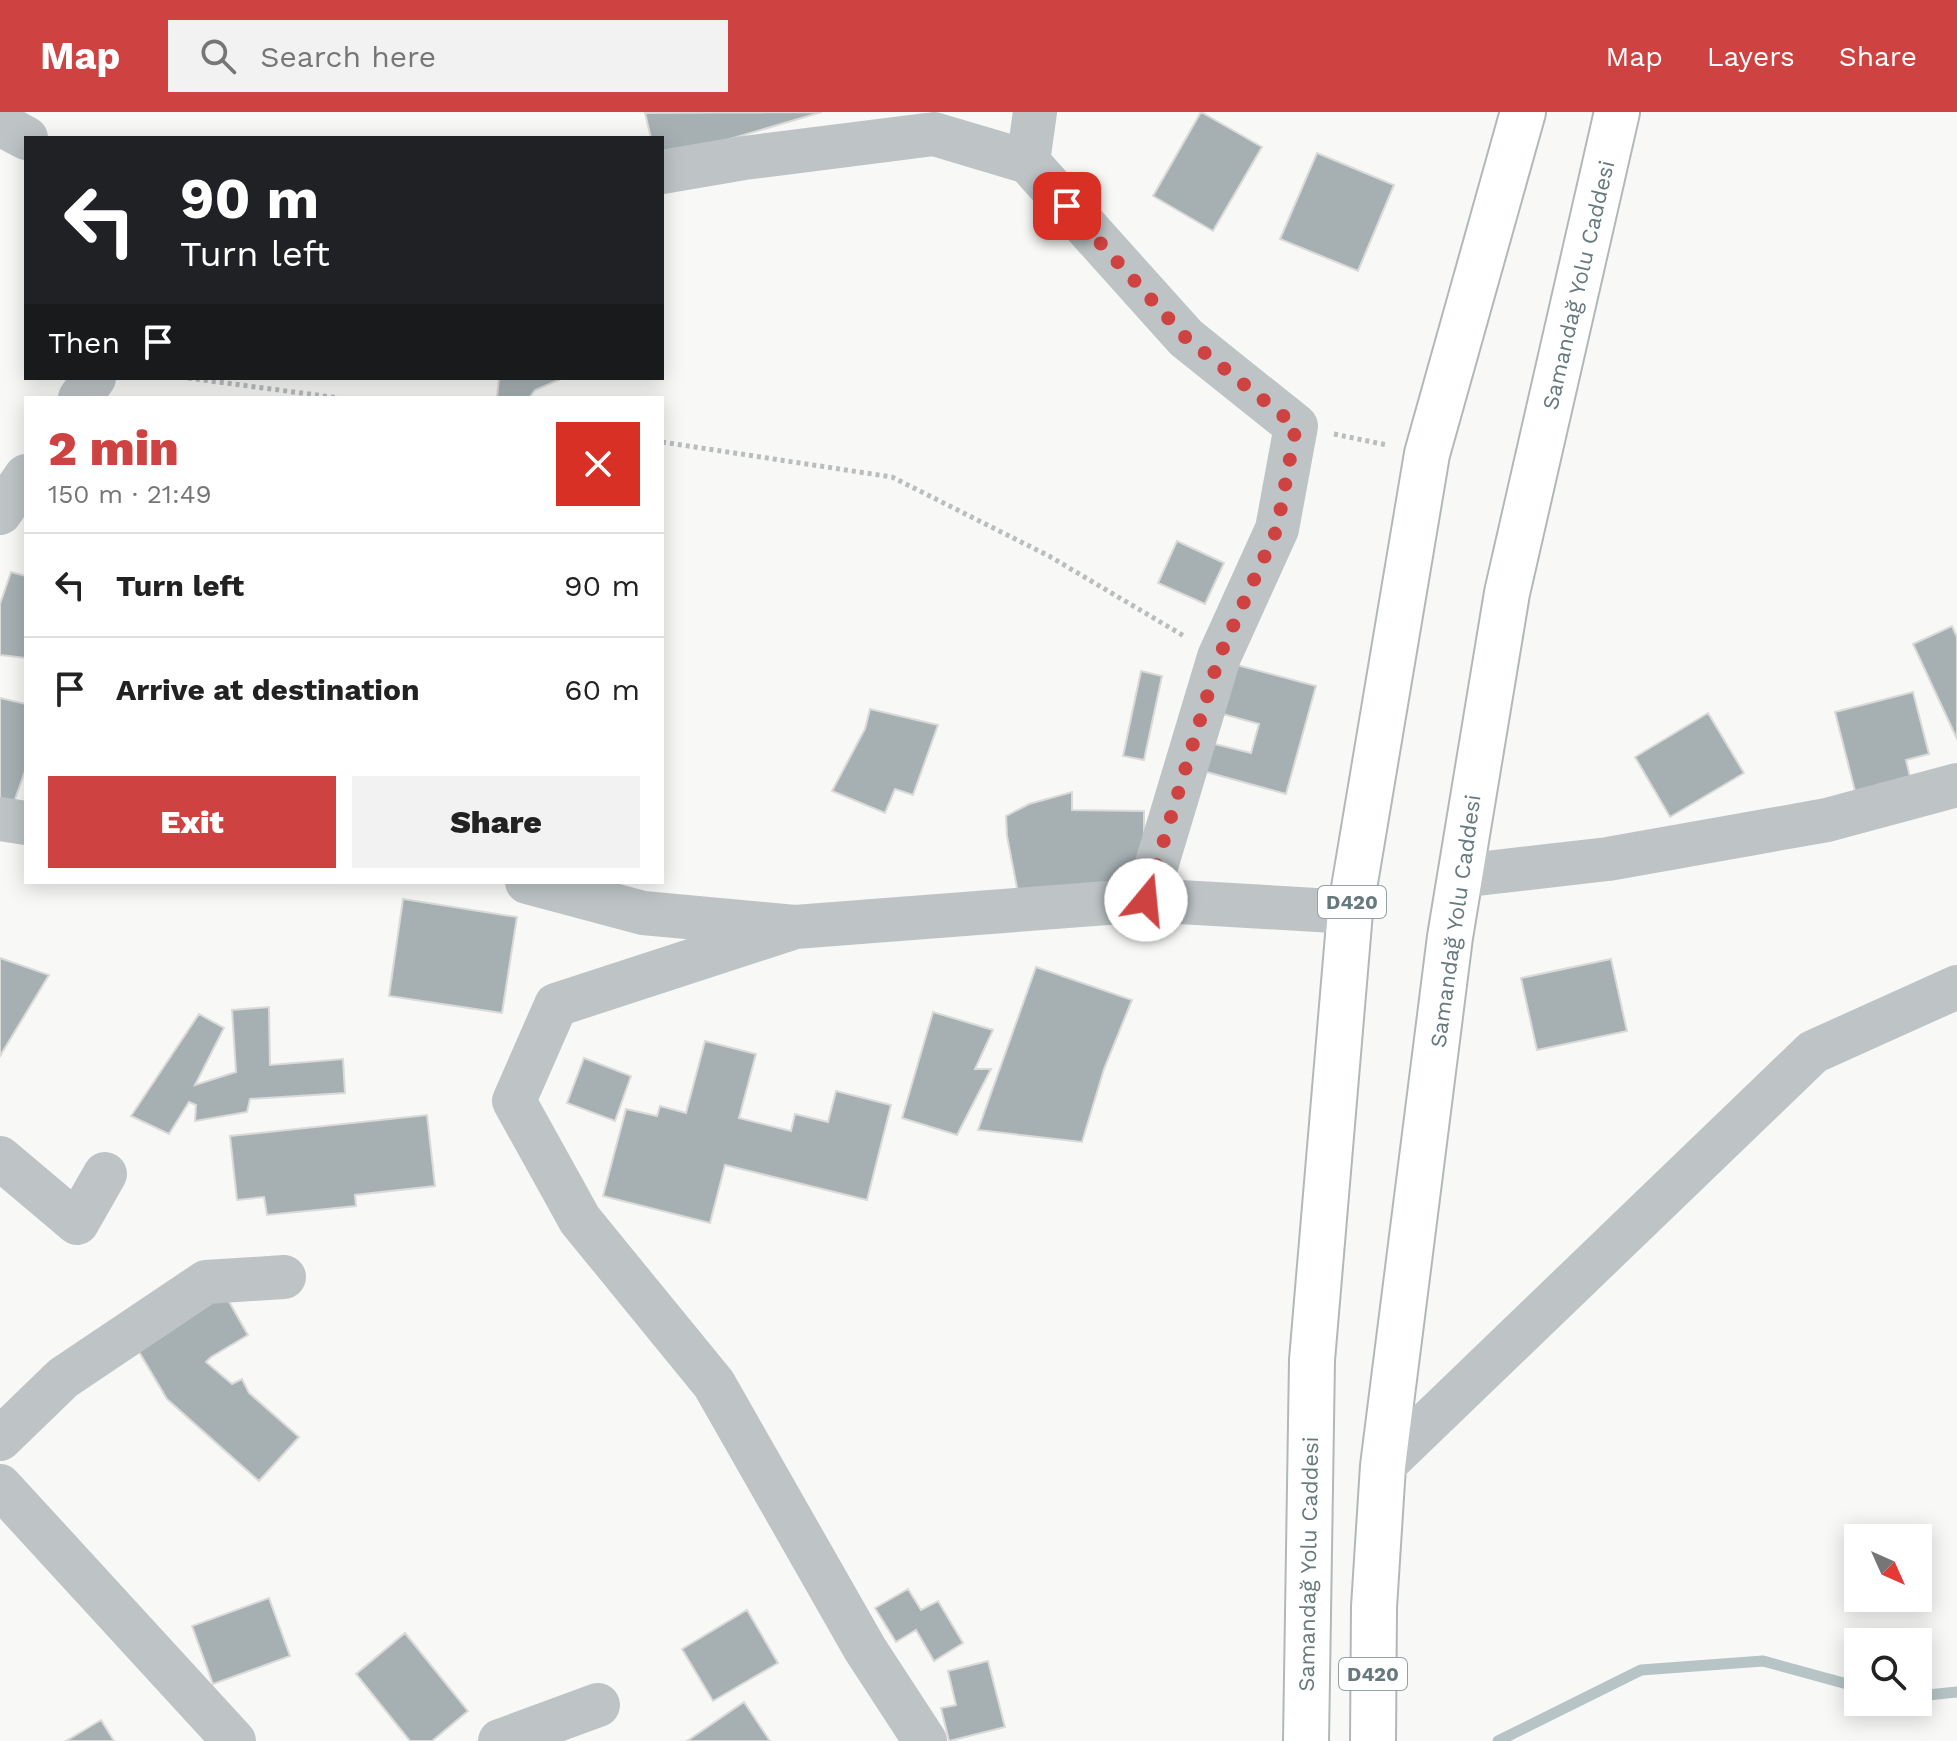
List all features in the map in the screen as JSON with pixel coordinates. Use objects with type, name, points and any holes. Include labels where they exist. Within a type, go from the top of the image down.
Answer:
[{"type":"highway","name":"Samandağ Yolu Caddesi","points":[[1306,1725],[1312,1360],[1350,912],[1427,454],[1523,112]]},
{"type":"highway","name":"Samandağ Yolu Caddesi","points":[[1373,1741],[1374,1607],[1383,1466],[1448,953],[1507,593],[1617,112]]},
{"type":"street","points":[[1028,162],[1035,112]]},
{"type":"street","points":[[0,124],[24,137]]},
{"type":"street","points":[[664,172],[744,158],[934,134],[1028,162],[1186,338],[1296,426],[1277,529],[1219,657],[1146,900]]},
{"type":"street","points":[[0,513],[24,479]]},
{"type":"street","points":[[1460,876],[1608,859],[1827,820],[1957,785]]},
{"type":"street","points":[[0,819],[24,823]]},
{"type":"street","points":[[534,884],[643,913],[795,927],[1146,900],[1350,912]]},
{"type":"street","points":[[795,927],[556,1005],[514,1101],[580,1220],[714,1384],[865,1649],[925,1741]]},
{"type":"street","points":[[1383,1466],[1813,1052],[1957,987]]},
{"type":"street","points":[[0,1158],[77,1223],[105,1174]]},
{"type":"street","points":[[0,1439],[63,1378],[206,1282],[284,1277]]},
{"type":"street","points":[[0,1486],[234,1741]]},
{"type":"street","points":[[500,1741],[598,1705]]},
{"type":"path","points":[[203,380],[324,396]]},
{"type":"path","points":[[1296,426],[1427,454]]},
{"type":"path","points":[[664,442],[892,477],[1049,556],[1219,657]]},
{"type":"building","points":[[822,112],[664,158],[664,136],[651,136],[645,113]]},
{"type":"building","points":[[1201,112],[1262,147],[1213,231],[1153,196]]},
{"type":"building","points":[[1317,153],[1394,185],[1358,271],[1280,239]]},
{"type":"building","points":[[499,380],[558,380],[535,390],[530,396],[497,396]]},
{"type":"building","points":[[1177,541],[1224,563],[1205,604],[1158,583]]},
{"type":"building","points":[[11,572],[24,575],[24,658],[0,655],[0,604]]},
{"type":"building","points":[[1952,626],[1957,637],[1957,739],[1913,644]]},
{"type":"building","points":[[1233,664],[1316,686],[1286,794],[1203,771],[1211,743],[1251,753],[1259,724],[1219,713]]},
{"type":"building","points":[[1141,671],[1162,676],[1144,760],[1123,756]]},
{"type":"building","points":[[1913,692],[1929,754],[1906,760],[1912,785],[1857,799],[1835,712]]},
{"type":"building","points":[[0,698],[24,704],[24,774],[14,802],[0,799]]},
{"type":"building","points":[[870,709],[938,725],[913,795],[895,789],[885,813],[832,791],[865,729]]},
{"type":"building","points":[[1708,713],[1744,773],[1670,817],[1635,757]]},
{"type":"building","points":[[1072,792],[1072,810],[1144,811],[1144,850],[1139,890],[1019,898],[1006,816],[1029,804]]},
{"type":"building","points":[[403,899],[517,917],[502,1013],[389,996]]},
{"type":"building","points":[[0,958],[49,975],[0,1056]]},
{"type":"building","points":[[1611,959],[1627,1031],[1537,1050],[1521,978]]},
{"type":"building","points":[[1036,967],[1132,1000],[1104,1069],[1082,1142],[978,1130]]},
{"type":"building","points":[[269,1007],[270,1065],[343,1059],[345,1093],[250,1099],[247,1112],[195,1121],[196,1105],[189,1102],[169,1134],[131,1116],[199,1014],[224,1028],[195,1085],[236,1072],[232,1010]]},
{"type":"building","points":[[933,1012],[993,1030],[975,1069],[991,1069],[957,1135],[902,1118]]},
{"type":"building","points":[[705,1041],[756,1054],[739,1118],[791,1131],[795,1114],[828,1122],[836,1091],[891,1105],[867,1200],[725,1165],[710,1223],[603,1196],[626,1109],[657,1116],[660,1106],[686,1113]]},
{"type":"building","points":[[584,1058],[631,1076],[615,1121],[567,1103]]},
{"type":"building","points":[[427,1115],[435,1186],[355,1195],[356,1206],[267,1215],[264,1197],[237,1200],[230,1136]]},
{"type":"building","points":[[224,1293],[248,1335],[206,1362],[232,1384],[242,1379],[249,1393],[299,1437],[259,1481],[167,1399],[135,1345]]},
{"type":"building","points":[[908,1589],[921,1610],[938,1601],[963,1643],[934,1661],[916,1630],[896,1642],[875,1608]]},
{"type":"building","points":[[269,1598],[290,1656],[213,1684],[192,1626]]},
{"type":"building","points":[[747,1610],[778,1663],[713,1701],[682,1649]]},
{"type":"building","points":[[405,1633],[468,1711],[432,1741],[410,1741],[356,1674]]},
{"type":"building","points":[[988,1661],[1005,1727],[949,1741],[941,1708],[956,1705],[948,1671]]},
{"type":"building","points":[[744,1702],[770,1741],[687,1741]]},
{"type":"building","points":[[101,1720],[114,1741],[66,1741]]},
{"type":"waterway","points":[[1498,1741],[1641,1670],[1763,1661],[1844,1683]]},
{"type":"waterway","points":[[1932,1695],[1957,1692]]},
{"type":"route","points":[[1067,206],[1186,338],[1296,426],[1277,529],[1219,657],[1146,900]]}]
